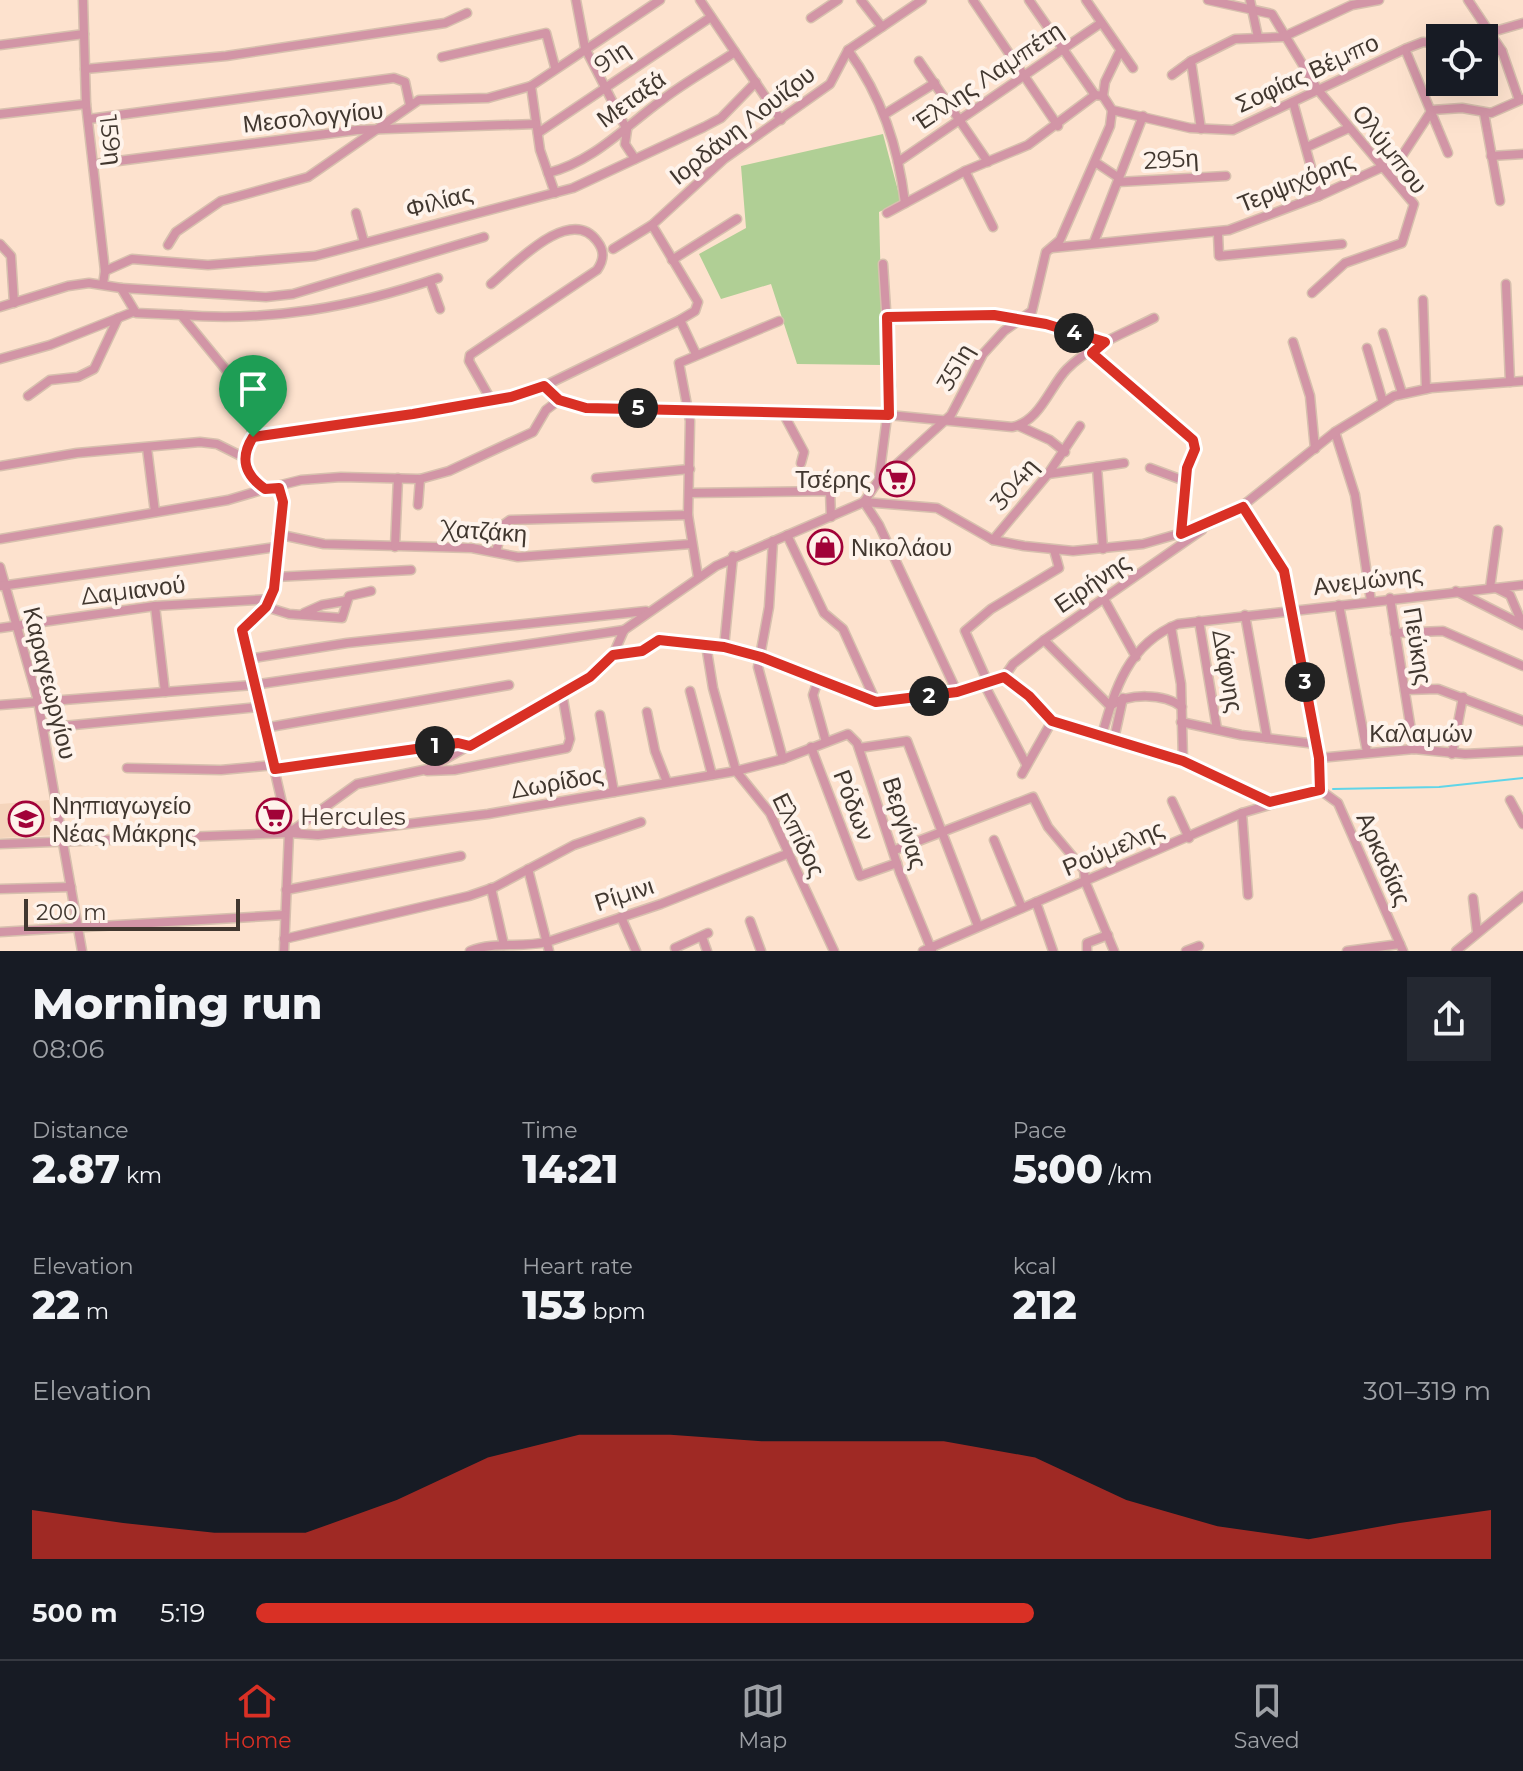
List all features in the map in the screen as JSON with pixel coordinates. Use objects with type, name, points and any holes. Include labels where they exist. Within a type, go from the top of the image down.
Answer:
[{"type":"street","name":"159η","points":[[83,0],[86,104],[95,164],[105,271],[103,284]]},
{"type":"street","points":[[576,0],[585,48],[627,130],[625,144],[635,159]]},
{"type":"street","points":[[168,245],[176,232],[221,201],[308,177],[410,105],[430,98],[505,96],[531,86],[555,67],[660,0]]},
{"type":"street","points":[[700,0],[781,120]]},
{"type":"street","points":[[811,18],[838,0]]},
{"type":"street","points":[[861,0],[882,27]]},
{"type":"street","points":[[905,203],[885,114],[866,75],[848,50],[922,0]]},
{"type":"street","points":[[973,0],[1058,126]]},
{"type":"street","points":[[1029,0],[1063,50],[1112,110]]},
{"type":"street","points":[[1086,0],[1133,68]]},
{"type":"street","points":[[1208,0],[1252,4],[1272,14],[1283,37]]},
{"type":"street","points":[[1172,75],[1225,43],[1258,37],[1283,37],[1352,5],[1379,0]]},
{"type":"street","points":[[1468,0],[1486,24]]},
{"type":"street","points":[[1252,4],[1258,37]]},
{"type":"street","points":[[85,69],[226,56],[445,23],[467,13]]},
{"type":"street","name":"91η","points":[[537,128],[711,17]]},
{"type":"street","name":"Έλλης Λαμπέτη","points":[[898,162],[1101,23]]},
{"type":"street","points":[[1498,30],[1523,23]]},
{"type":"street","points":[[442,57],[546,33],[555,67]]},
{"type":"street","points":[[0,45],[84,34]]},
{"type":"street","name":"Ολύμπου","points":[[1283,37],[1318,90],[1414,204],[1405,240],[1341,265],[1312,293]]},
{"type":"street","name":"Σοφίας Βέμπο","points":[[1112,110],[1201,129],[1233,130],[1405,49],[1426,42]]},
{"type":"street","points":[[1432,110],[1469,108],[1484,113],[1499,111],[1521,100],[1498,43]]},
{"type":"street","points":[[1405,49],[1448,153]]},
{"type":"street","name":"Ιορδάνη Λουίζου","points":[[613,249],[652,225],[724,159],[830,84],[848,50]]},
{"type":"street","points":[[887,213],[965,171],[1020,150],[1058,126],[1099,95],[1120,51]]},
{"type":"street","points":[[1498,51],[1502,51]]},
{"type":"street","name":"Μεταξά","points":[[548,173],[583,159],[627,130],[662,100],[735,52]]},
{"type":"street","points":[[919,61],[988,162]]},
{"type":"street","points":[[1191,61],[1201,129]]},
{"type":"street","points":[[89,119],[394,78],[405,82],[410,105]]},
{"type":"street","name":"Φιλίας","points":[[105,271],[132,259],[183,265],[300,259],[555,193],[721,118],[756,82]]},
{"type":"street","points":[[885,114],[935,83]]},
{"type":"street","points":[[531,86],[537,128],[555,193]]},
{"type":"street","points":[[1293,102],[1319,196]]},
{"type":"street","points":[[0,114],[86,104]]},
{"type":"street","name":"351η","points":[[864,502],[878,481],[947,419],[977,361],[1004,331],[1032,311],[1045,256],[1060,240],[1112,121],[1112,110]]},
{"type":"street","name":"Τερψιχόρης","points":[[1052,248],[1094,242],[1218,234],[1385,167],[1405,154],[1432,110]]},
{"type":"street","points":[[1484,113],[1500,201]]},
{"type":"street","points":[[1094,242],[1143,116]]},
{"type":"street","name":"Μεσολογγίου","points":[[95,164],[372,131],[537,128]]},
{"type":"street","points":[[1307,147],[1349,128]]},
{"type":"street","points":[[1491,156],[1523,154]]},
{"type":"street","points":[[1095,162],[1118,180]]},
{"type":"street","points":[[965,171],[993,227]]},
{"type":"street","name":"295η","points":[[1118,180],[1226,176]]},
{"type":"street","points":[[356,213],[364,242]]},
{"type":"street","points":[[672,260],[737,219]]},
{"type":"street","points":[[253,437],[491,400],[544,386],[680,320],[695,311],[698,302],[652,225]]},
{"type":"street","points":[[491,284],[547,238],[564,229],[582,230],[595,237],[601,247],[603,256],[597,270],[470,355],[473,369],[491,400]]},
{"type":"street","points":[[1218,234],[1219,256],[1342,244]]},
{"type":"street","points":[[0,307],[68,286],[103,284],[121,288],[266,297],[293,294],[484,237]]},
{"type":"street","points":[[0,244],[11,256],[14,303]]},
{"type":"street","points":[[878,481],[889,415],[883,264]]},
{"type":"street","points":[[0,359],[50,345],[136,313],[269,317],[325,310],[434,279],[440,309]]},
{"type":"street","points":[[1506,284],[1510,382]]},
{"type":"street","points":[[121,288],[136,313]]},
{"type":"street","points":[[1423,300],[1426,389]]},
{"type":"street","points":[[181,315],[231,376],[253,437],[245,458],[248,474],[265,489]]},
{"type":"street","points":[[887,317],[976,315],[1021,319],[1105,342]]},
{"type":"street","points":[[28,396],[50,380],[78,377],[94,369],[118,318]]},
{"type":"street","points":[[1019,426],[1048,396],[1067,369],[1105,342],[1154,318]]},
{"type":"street","points":[[680,320],[696,354]]},
{"type":"street","points":[[698,577],[688,515],[690,469],[679,363],[779,321]]},
{"type":"street","points":[[1383,333],[1402,393]]},
{"type":"street","points":[[1293,342],[1310,396],[1315,449]]},
{"type":"street","points":[[1367,348],[1383,402]]},
{"type":"street","points":[[1092,353],[1193,440],[1195,449],[1185,481],[1181,534]]},
{"type":"street","points":[[422,771],[590,677],[613,655],[624,630],[646,611],[698,577],[733,556],[864,502],[937,508],[993,540],[1054,550],[1103,549],[1181,534],[1206,526],[1243,507],[1335,432],[1402,393],[1523,381]]},
{"type":"street","points":[[544,386],[559,400],[586,408],[889,415],[1019,426],[1050,440],[1065,452]]},
{"type":"street","points":[[0,539],[246,497],[301,480],[420,479],[449,471],[533,432],[546,410],[559,400]]},
{"type":"street","points":[[783,413],[804,452],[801,463]]},
{"type":"street","name":"304η","points":[[993,540],[1065,452],[1080,426]]},
{"type":"street","points":[[1335,432],[1355,495],[1371,601]]},
{"type":"street","points":[[0,466],[77,453],[211,443],[245,458]]},
{"type":"street","points":[[147,448],[155,512]]},
{"type":"street","points":[[1048,474],[1124,463]]},
{"type":"street","points":[[1097,467],[1103,549]]},
{"type":"street","points":[[1150,468],[1185,481]]},
{"type":"street","points":[[596,478],[690,469]]},
{"type":"street","points":[[395,547],[398,478]]},
{"type":"street","points":[[418,505],[420,479]]},
{"type":"street","points":[[279,488],[283,511],[277,534],[275,577],[268,603],[242,630],[289,833],[284,951]]},
{"type":"street","points":[[689,493],[830,491],[831,517]]},
{"type":"street","points":[[864,502],[879,525],[957,692]]},
{"type":"street","points":[[1243,507],[1279,561],[1293,610],[1319,758],[1320,790]]},
{"type":"street","points":[[496,552],[503,525],[510,520],[688,515]]},
{"type":"street","name":"Ειρήνης","points":[[1004,677],[1013,664],[1044,640],[1183,546],[1206,526]]},
{"type":"street","points":[[1498,530],[1492,588],[1510,595],[1522,624]]},
{"type":"street","name":"Χατζάκη","points":[[277,534],[310,542],[472,548],[518,557],[691,544]]},
{"type":"street","points":[[787,535],[824,613],[843,629],[876,702]]},
{"type":"street","points":[[773,541],[770,596],[758,667],[783,759]]},
{"type":"street","points":[[2,586],[276,547]]},
{"type":"street","points":[[1026,764],[984,684],[985,676],[965,631],[991,609],[1059,568],[1054,550]]},
{"type":"street","points":[[724,647],[733,556]]},
{"type":"street","name":"Καραγεωργίου","points":[[0,567],[2,586],[17,625],[38,701],[82,951]]},
{"type":"street","points":[[275,577],[411,570]]},
{"type":"street","name":"Ανεμώνης","points":[[1171,627],[1245,615],[1523,585]]},
{"type":"street","points":[[1455,590],[1522,624]]},
{"type":"street","points":[[303,614],[322,605],[345,601],[354,594],[371,591]]},
{"type":"street","name":"Πεύκης","points":[[1390,598],[1414,749]]},
{"type":"street","points":[[1104,599],[1136,657]]},
{"type":"street","name":"Δαμιανού","points":[[0,628],[155,606],[268,603],[289,614],[342,618],[345,601]]},
{"type":"street","points":[[1339,605],[1367,752]]},
{"type":"street","points":[[155,606],[165,692]]},
{"type":"street","points":[[248,659],[347,643],[646,611]]},
{"type":"street","points":[[1245,615],[1267,738]]},
{"type":"street","name":"Δάφνης","points":[[1199,621],[1217,729]]},
{"type":"street","points":[[1102,735],[1122,672],[1171,627]]},
{"type":"street","points":[[1171,627],[1182,707],[1183,761]]},
{"type":"street","points":[[0,705],[253,685],[624,630]]},
{"type":"street","points":[[1395,633],[1443,631],[1523,666]]},
{"type":"street","points":[[613,655],[642,651],[659,640],[724,647],[819,677],[876,702],[957,692],[1004,677],[1029,696],[1052,721],[1183,761],[1270,802]]},
{"type":"street","points":[[1044,640],[1110,706]]},
{"type":"street","name":"Ελπίδος","points":[[706,645],[713,688],[736,771],[770,813],[834,951]]},
{"type":"street","points":[[819,677],[813,695],[826,742],[850,735],[859,748],[907,741],[978,926]]},
{"type":"street","points":[[264,728],[509,685]]},
{"type":"street","points":[[1405,690],[1430,688],[1463,697],[1523,721]]},
{"type":"street","points":[[690,691],[712,775]]},
{"type":"street","points":[[289,833],[357,784],[422,771],[454,770],[567,748],[570,739],[562,693]]},
{"type":"street","points":[[1452,754],[1463,697]]},
{"type":"street","points":[[1110,706],[1123,698],[1160,699],[1182,707]]},
{"type":"street","points":[[1114,739],[1123,698]]},
{"type":"street","points":[[43,728],[259,707]]},
{"type":"street","points":[[647,712],[655,751],[667,782]]},
{"type":"street","points":[[600,715],[614,792]]},
{"type":"street","points":[[1022,774],[1052,721]]},
{"type":"street","points":[[1181,722],[1316,744]]},
{"type":"street","name":"Δωρίδος","points":[[0,844],[289,833],[318,835],[434,821],[736,771],[783,759],[826,742]]},
{"type":"street","points":[[127,768],[221,770],[274,767],[458,743],[470,746]]},
{"type":"street","name":"Ρόδων","points":[[811,747],[860,876],[897,863]]},
{"type":"street","name":"Βεργίνας","points":[[859,748],[929,950]]},
{"type":"street","name":"Καλαμών","points":[[1319,758],[1414,749],[1452,754],[1523,751]]},
{"type":"street","name":"Ρούμελης","points":[[929,950],[1242,813],[1270,802],[1320,790]]},
{"type":"street","name":"Αρκαδίας","points":[[1320,790],[1338,803],[1401,947]]},
{"type":"street","points":[[895,850],[1033,797],[1048,827],[1084,870],[1085,881],[1114,951]]},
{"type":"street","points":[[1510,800],[1523,824]]},
{"type":"street","points":[[1172,801],[1189,838]]},
{"type":"street","points":[[1242,813],[1248,895]]},
{"type":"street","points":[[284,939],[491,888],[574,845],[641,822]]},
{"type":"street","points":[[994,840],[1022,908]]},
{"type":"street","name":"Ρίμινι","points":[[470,951],[495,943],[518,949],[548,947],[787,854]]},
{"type":"street","points":[[286,890],[461,856]]},
{"type":"street","points":[[528,869],[548,947]]},
{"type":"street","points":[[0,889],[71,887]]},
{"type":"street","points":[[491,888],[504,945]]},
{"type":"street","points":[[1456,951],[1523,896]]},
{"type":"street","points":[[1473,898],[1477,932]]},
{"type":"street","points":[[1036,902],[1053,951]]},
{"type":"street","points":[[0,932],[284,915]]},
{"type":"street","points":[[621,917],[636,951]]},
{"type":"street","points":[[750,921],[761,951]]},
{"type":"street","points":[[675,948],[705,935],[707,951]]},
{"type":"street","points":[[1087,951],[1087,943],[1108,935]]},
{"type":"street","points":[[1186,951],[1199,946]]},
{"type":"street","points":[[1347,951],[1401,947]]},
{"type":"shaded area","name":"Νηπιαγωγείο Νέας Μάκρης","points":[[49,800],[54,835],[0,838],[0,804]]},
{"type":"green space","points":[[883,134],[901,202],[879,212],[883,365],[797,364],[771,284],[721,299],[699,254],[746,228],[741,166]]},
{"type":"waterway","points":[[1333,789],[1439,787],[1523,778]]},
{"type":"place","name":"Τσέρης","points":[[897,479]]},
{"type":"place","name":"Νικολάου","points":[[825,547]]},
{"type":"place","name":"Hercules","points":[[274,816]]},
{"type":"place","name":"Νηπιαγωγείο Νέας Μάκρης","points":[[26,819]]},
{"type":"route","points":[[994,315],[1046,324],[1105,342],[1092,353],[1139,391],[1195,445],[1187,468],[1181,534],[1206,526],[1243,507],[1284,571],[1319,758],[1320,790],[1270,802],[1183,761],[1052,721],[1017,685],[1004,677],[957,692],[876,702],[819,677],[761,657],[724,647],[662,639],[642,651],[613,655],[590,677],[470,746],[458,743],[413,748],[275,769],[242,630],[271,599],[283,502],[279,488],[265,489],[248,474],[245,458],[253,437],[511,397],[544,386],[559,400],[586,408],[889,415],[891,386],[887,317],[994,315]]}]
